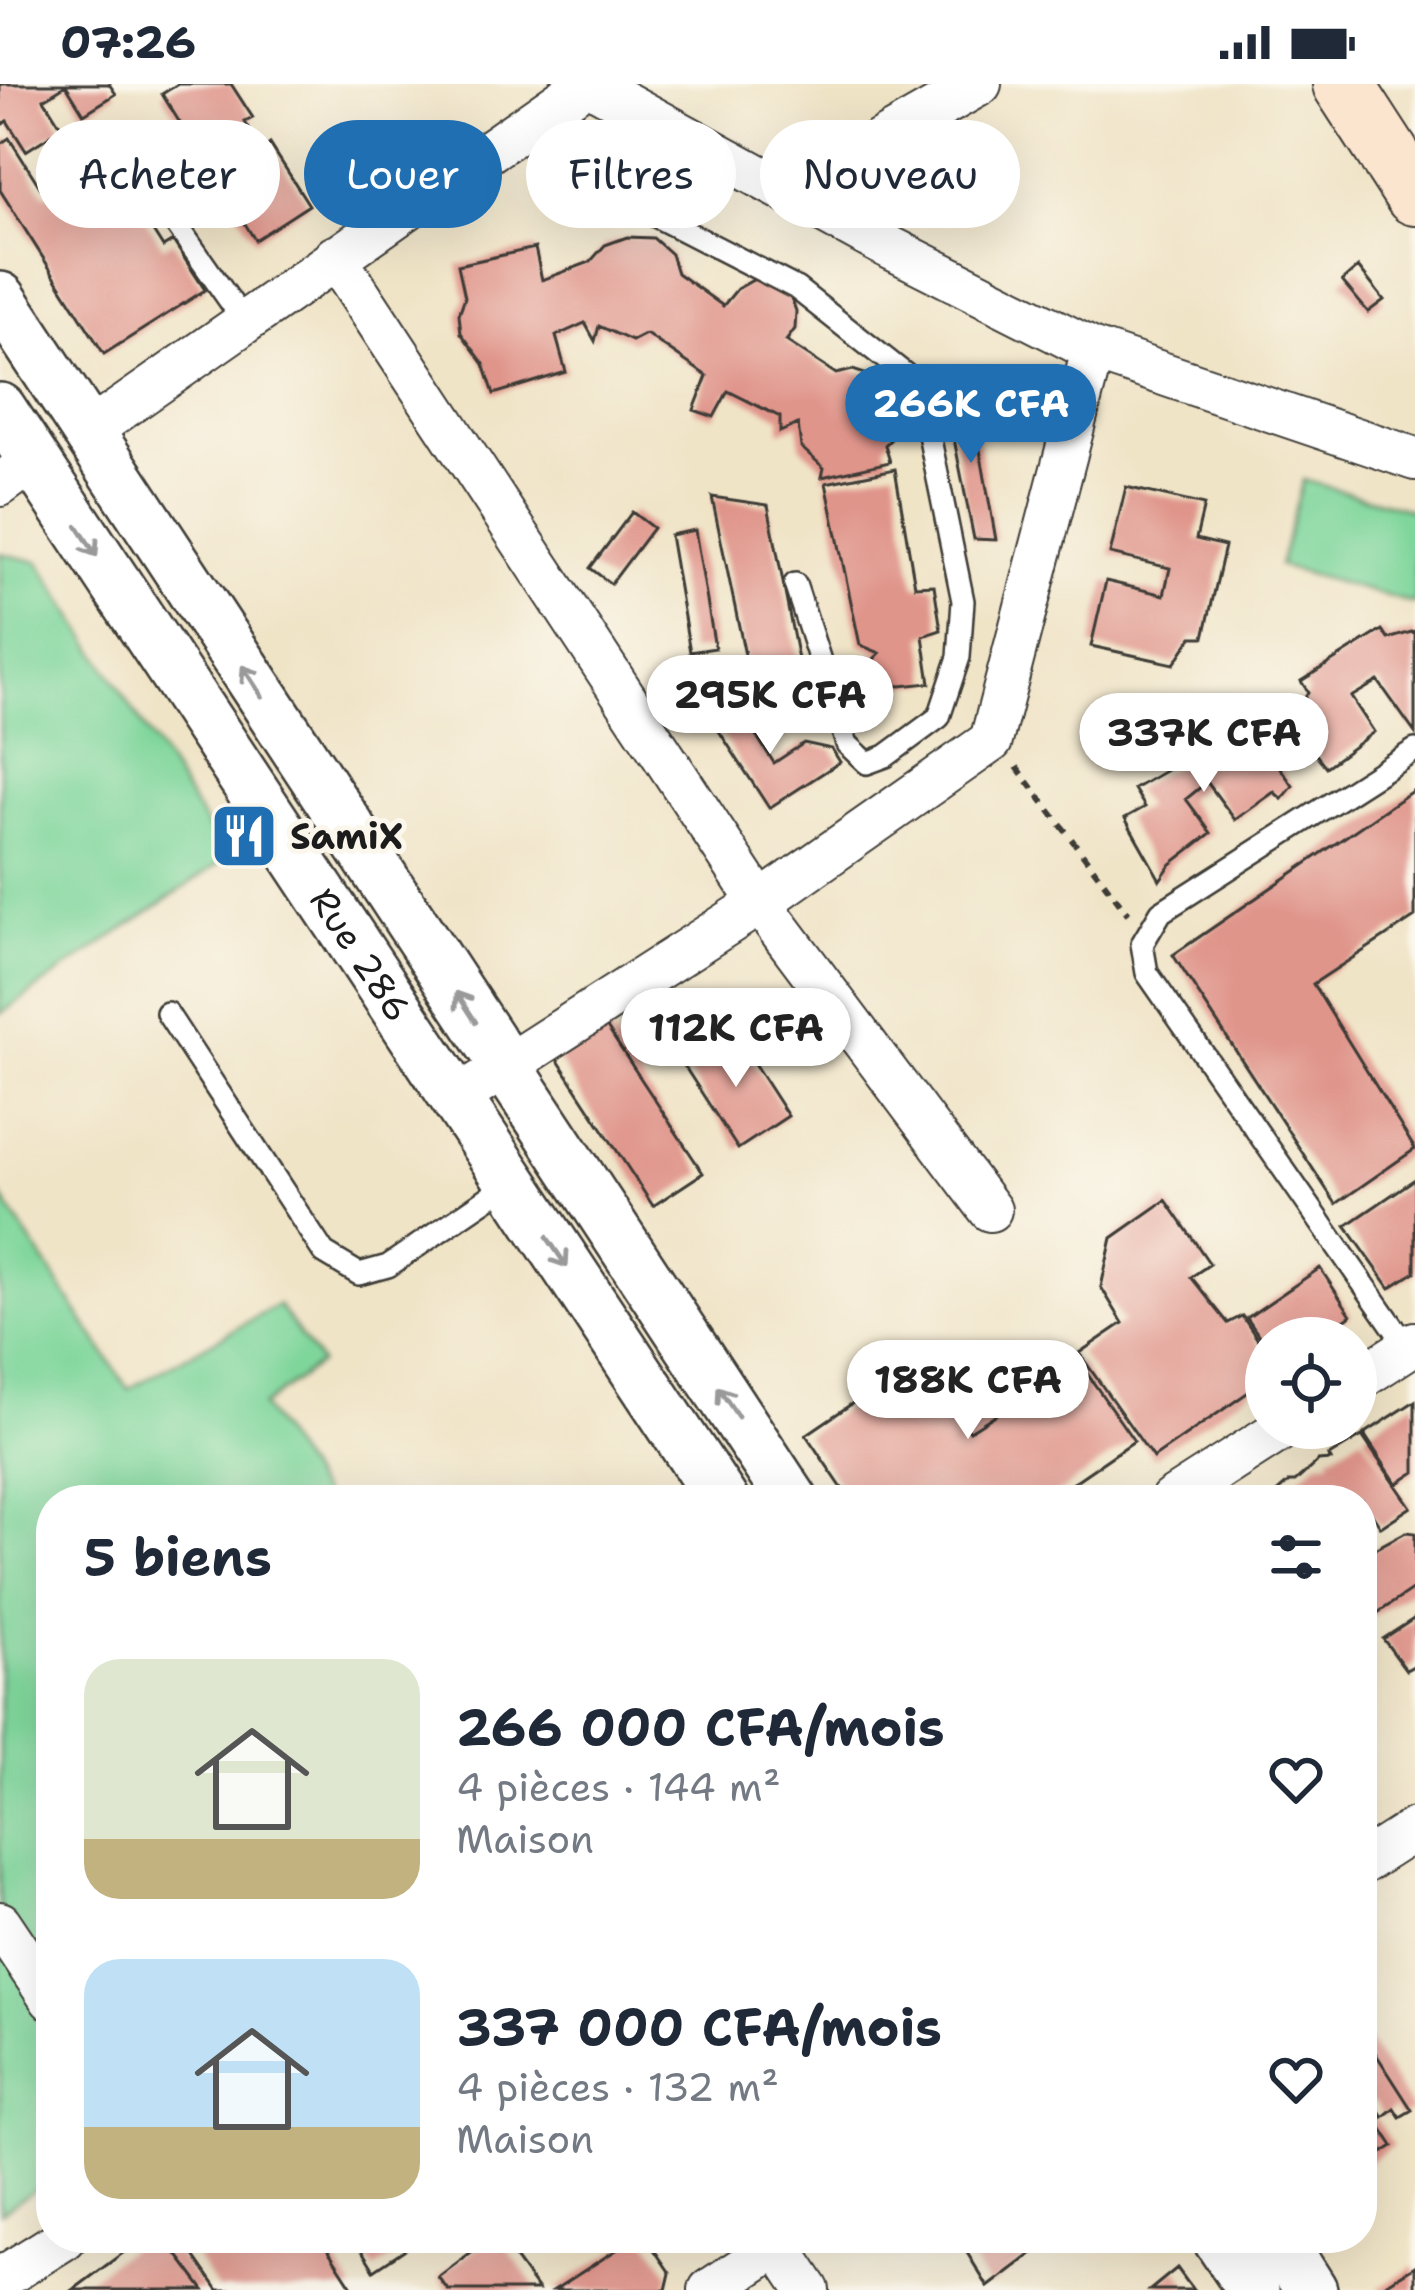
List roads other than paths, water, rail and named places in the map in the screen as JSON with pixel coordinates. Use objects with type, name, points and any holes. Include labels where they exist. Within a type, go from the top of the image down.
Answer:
[{"type":"main road","points":[[1343,84],[1415,195]]},
{"type":"street","points":[[88,432],[587,84],[760,177]]},
{"type":"street","points":[[890,120],[916,101],[980,84]]},
{"type":"street","points":[[857,228],[1093,350],[1415,459]]},
{"type":"street","points":[[335,257],[760,903],[990,1210]]},
{"type":"street","points":[[0,298],[782,1485]]},
{"type":"street","points":[[454,1099],[760,903],[992,741],[1093,350]]},
{"type":"street","name":"Rue 286","points":[[0,409],[11,476],[454,1099],[712,1485]]},
{"type":"street","points":[[1377,1368],[1412,1346]]},
{"type":"street","points":[[1195,1485],[1251,1449]]},
{"type":"street","points":[[1377,1853],[1415,1829]]},
{"type":"street","points":[[0,1923],[36,1977]]},
{"type":"street","points":[[0,2279],[41,2253]]},
{"type":"street","points":[[710,2290],[766,2253]]},
{"type":"street","points":[[789,2253],[808,2290]]},
{"type":"street","points":[[1228,2253],[1252,2290]]},
{"type":"street","points":[[1288,2253],[1311,2290]]},
{"type":"lane","points":[[520,129],[622,199],[796,288],[906,375],[925,415],[964,601],[959,657],[939,717],[886,756],[867,763],[847,744],[795,584]]},
{"type":"lane","points":[[179,228],[244,321]]},
{"type":"lane","points":[[1412,1346],[1148,973],[1142,944],[1161,912],[1415,750]]},
{"type":"lane","points":[[167,1013],[325,1253],[359,1274],[388,1267],[510,1183]]},
{"type":"place","name":"SamiX","points":[[244,836]]}]
